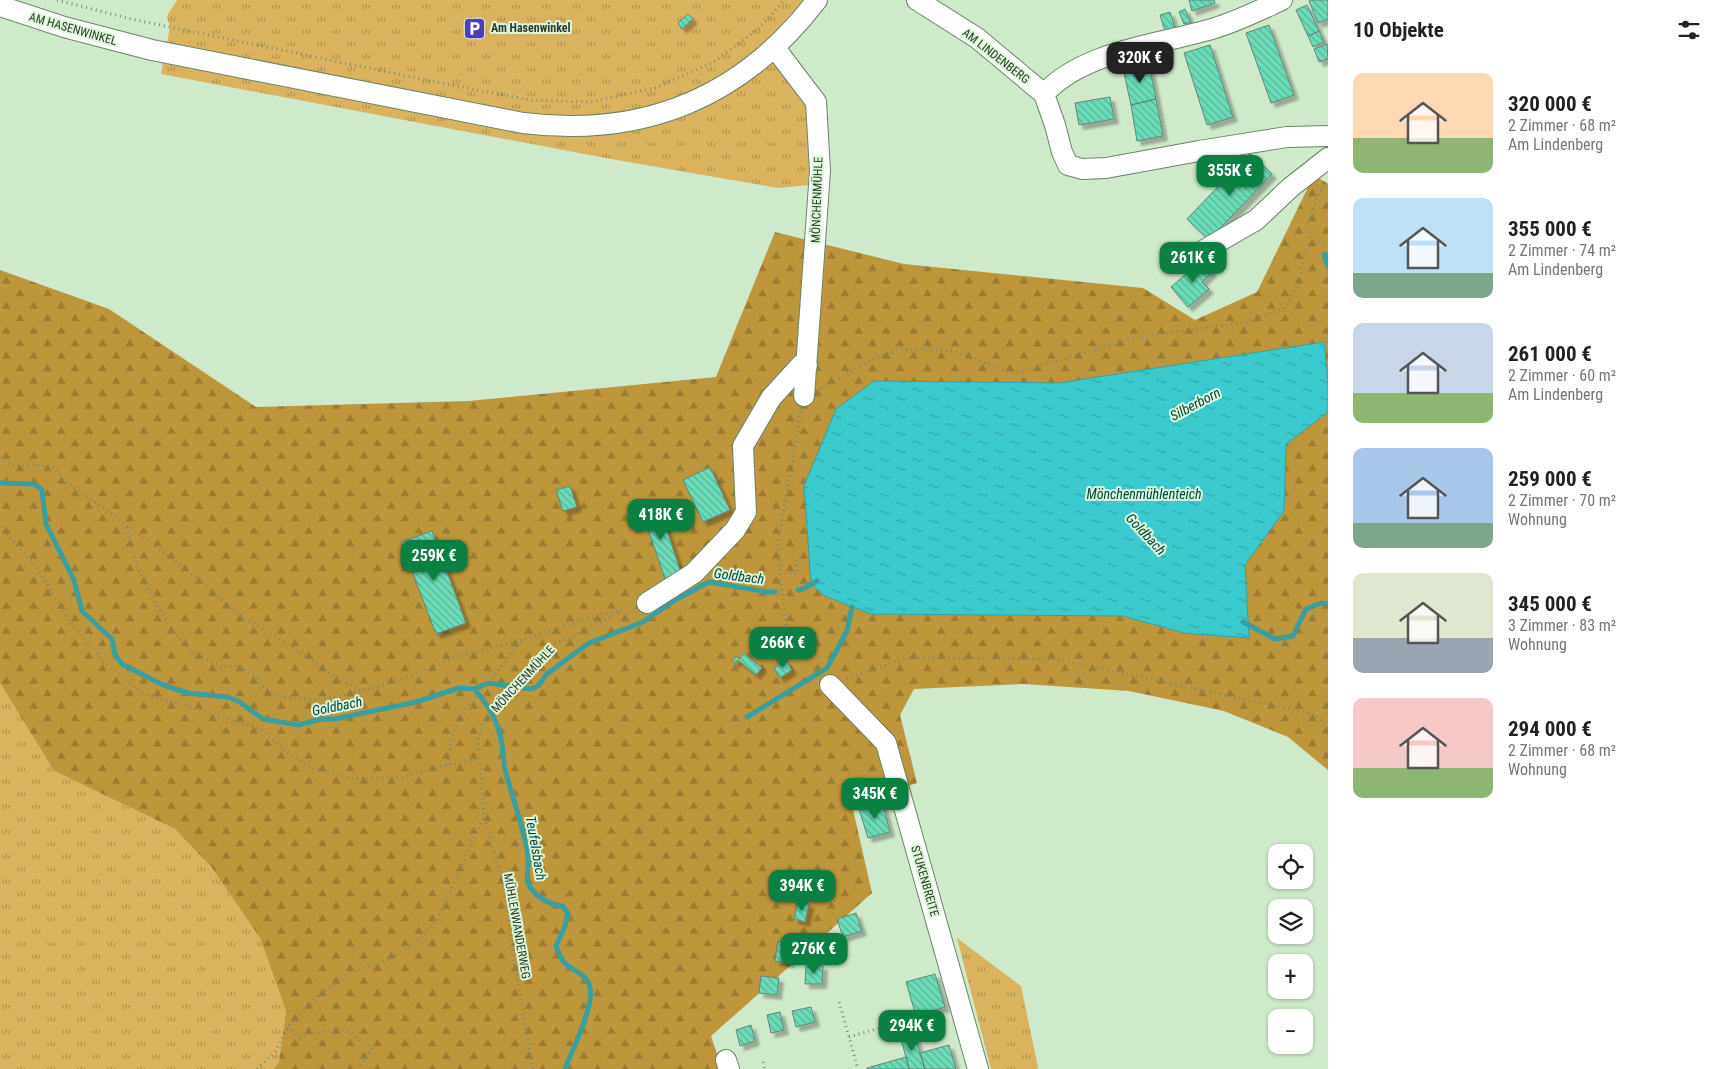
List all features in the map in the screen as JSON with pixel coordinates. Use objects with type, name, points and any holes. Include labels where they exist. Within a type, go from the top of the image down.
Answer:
[{"type":"street","name":"AM HASENWINKEL","points":[[0,6],[73,30],[152,50],[523,123],[546,126],[591,126],[636,120],[676,109],[736,78],[775,48],[817,0]]},
{"type":"street","points":[[1282,0],[1217,27],[1106,56],[1062,77],[1044,94],[1062,152],[1068,165],[1082,169],[1106,168],[1287,137],[1328,136]]},
{"type":"street","name":"AM LINDENBERG","points":[[922,1],[977,38],[1044,94]]},
{"type":"street","name":"MÖNCHENMÜHLE","points":[[775,48],[816,102],[820,171],[804,396]]},
{"type":"street","points":[[1194,256],[1256,220],[1291,187],[1328,158]]},
{"type":"street","points":[[647,603],[694,573],[734,530],[746,512],[743,446],[771,398],[801,365],[807,365]]},
{"type":"street","name":"STUKENBREITE","points":[[830,685],[886,743],[978,1069]]},
{"type":"path","points":[[57,0],[132,19],[446,84],[530,100],[590,102],[655,88],[712,63],[758,29],[785,0]]},
{"type":"path","points":[[1313,242],[1307,225],[1316,200],[1328,180]]},
{"type":"path","points":[[1313,242],[1328,243]]},
{"type":"path","points":[[786,625],[778,542],[804,396],[823,388],[871,360],[899,349],[953,351],[1012,373],[1131,339],[1245,323],[1283,309],[1300,284],[1303,254],[1313,242]]},
{"type":"path","points":[[0,458],[11,465],[53,467],[68,484],[193,575],[244,618],[295,648],[333,675],[361,690]]},
{"type":"path","points":[[0,527],[35,565],[70,622],[103,662],[143,693],[260,729],[284,750],[312,768],[353,779],[402,777],[479,759]]},
{"type":"path","points":[[127,527],[136,564],[151,595],[167,622],[191,652],[222,667],[236,666],[246,670],[257,678],[263,686],[276,695],[286,698],[314,700],[337,697],[397,681],[457,656],[522,640]]},
{"type":"path","points":[[780,574],[798,573],[796,557]]},
{"type":"path","name":"MÖNCHENMÜHLE","points":[[479,759],[478,739],[483,722],[508,695],[522,676],[553,644],[572,637],[625,609],[586,618],[522,640]]},
{"type":"path","points":[[447,765],[449,744],[455,728],[469,704],[522,640]]},
{"type":"path","points":[[830,685],[905,658],[1055,659],[1314,714],[1328,726]]},
{"type":"path","name":"MÜHLENWANDERWEG","points":[[479,759],[484,816],[505,891],[513,954],[533,1069]]},
{"type":"path","points":[[257,1069],[274,1052],[287,1029],[317,997],[351,973],[390,959],[421,938],[437,921],[484,816]]},
{"type":"path","points":[[839,1002],[858,1069]]},
{"type":"path","points":[[849,1037],[911,1019]]},
{"type":"path","points":[[287,1029],[300,1037],[341,1027],[372,1048],[359,1069]]},
{"type":"path","points":[[764,1062],[765,1069]]},
{"type":"green space","points":[[177,0],[806,0],[762,47],[808,105],[810,185],[778,188],[611,159],[161,74],[170,27],[167,16]]},
{"type":"green space","points":[[1314,175],[1328,184],[1328,382],[1324,342],[1059,383],[874,381],[825,596],[871,614],[1123,616],[1184,633],[1249,638],[1245,565],[1284,511],[1286,444],[1328,412],[1328,770],[1288,737],[1224,711],[1129,691],[1023,684],[914,689],[900,715],[917,783],[852,805],[872,893],[711,1036],[722,1069],[274,1069],[279,1062],[286,1011],[260,938],[212,868],[175,829],[54,771],[0,683],[0,270],[109,309],[256,407],[469,401],[716,377],[775,232],[904,264],[1143,288],[1195,320],[1257,292]]},
{"type":"green space","points":[[0,683],[54,771],[175,829],[212,868],[260,938],[286,1011],[279,1062],[274,1069],[0,1069]]},
{"type":"green space","points":[[957,938],[1021,986],[1037,1069],[991,1069]]},
{"type":"water","name":"Mönchenmühlenteich","points":[[1324,342],[1328,382],[1328,412],[1286,444],[1284,511],[1245,565],[1249,638],[1184,633],[1123,616],[871,614],[825,596],[811,584],[804,486],[836,409],[874,381],[1059,383]]},
{"type":"building","points":[[1189,0],[1214,0],[1215,3],[1192,11]]},
{"type":"building","points":[[1328,0],[1328,19],[1318,23],[1309,1]]},
{"type":"building","points":[[1307,5],[1319,31],[1308,36],[1296,10]]},
{"type":"building","points":[[1185,9],[1191,22],[1184,24],[1179,12]]},
{"type":"building","points":[[1170,12],[1175,28],[1165,31],[1160,15]]},
{"type":"building","points":[[688,14],[693,19],[682,29],[678,23]]},
{"type":"building","points":[[1269,25],[1294,95],[1271,103],[1246,33]]},
{"type":"building","points":[[1319,31],[1324,42],[1313,47],[1308,36]]},
{"type":"building","points":[[1327,44],[1328,59],[1319,62],[1314,49]]},
{"type":"building","points":[[1210,45],[1233,117],[1207,125],[1184,53]]},
{"type":"building","points":[[1149,63],[1156,99],[1131,105],[1123,68]]},
{"type":"building","points":[[1110,97],[1114,119],[1079,125],[1075,103]]},
{"type":"building","points":[[1156,99],[1163,136],[1137,141],[1131,105]]},
{"type":"building","points":[[1250,153],[1272,174],[1209,240],[1187,219]]},
{"type":"building","points":[[1202,260],[1212,272],[1202,282],[1209,289],[1188,307],[1171,287]]},
{"type":"building","points":[[710,467],[730,510],[703,522],[683,480]]},
{"type":"building","points":[[570,486],[577,507],[563,511],[556,490]]},
{"type":"building","points":[[658,503],[681,573],[665,579],[641,508]]},
{"type":"building","points":[[432,531],[466,623],[436,634],[401,542]]},
{"type":"building","points":[[744,653],[762,668],[756,675],[738,660],[735,663],[732,661],[736,656],[739,659]]},
{"type":"building","points":[[786,661],[792,670],[780,678],[774,668]]},
{"type":"building","points":[[882,802],[890,832],[868,838],[859,809]]},
{"type":"building","points":[[798,901],[809,904],[805,922],[794,919]]},
{"type":"building","points":[[856,913],[862,931],[843,937],[837,919]]},
{"type":"building","points":[[778,941],[793,944],[789,963],[775,961]]},
{"type":"building","points":[[808,941],[826,941],[826,957],[807,957]]},
{"type":"building","points":[[806,966],[823,966],[822,984],[805,984]]},
{"type":"building","points":[[935,974],[945,1007],[916,1016],[906,982]]},
{"type":"building","points":[[761,976],[779,978],[777,995],[759,993]]},
{"type":"building","points":[[811,1007],[815,1022],[796,1027],[792,1011]]},
{"type":"building","points":[[780,1012],[784,1030],[771,1033],[767,1015]]},
{"type":"building","points":[[751,1025],[755,1041],[740,1046],[736,1030]]},
{"type":"building","points":[[914,1032],[925,1069],[909,1069],[900,1036]]},
{"type":"building","points":[[949,1045],[956,1069],[925,1069],[920,1053]]},
{"type":"building","points":[[906,1057],[909,1069],[867,1069],[867,1068]]},
{"type":"waterway","points":[[1324,254],[1328,267]]},
{"type":"waterway","name":"Goldbach","points":[[0,483],[34,484],[42,490],[46,524],[74,580],[82,611],[112,639],[115,655],[122,664],[163,685],[188,693],[227,697],[238,701],[263,719],[298,725],[416,702],[459,688],[474,689],[488,683],[531,689],[538,686],[547,674],[589,643],[643,622],[675,600],[709,582],[775,592]]},
{"type":"waterway","name":"Goldbach","points":[[798,590],[817,581]]},
{"type":"waterway","name":"Goldbach","points":[[1243,622],[1275,639],[1293,636],[1306,609],[1321,603],[1328,604]]},
{"type":"waterway","points":[[747,717],[827,668],[847,631],[852,607]]},
{"type":"waterway","name":"Teufelsbach","points":[[474,689],[491,712],[499,732],[505,769],[528,854],[528,883],[540,898],[562,906],[568,913],[565,926],[556,946],[568,966],[585,977],[591,992],[587,1014],[565,1069]]},
{"type":"place","name":"Am Hasenwinkel","points":[[475,28]]},
{"type":"water label","name":"Silberborn","points":[[1195,404]]}]
